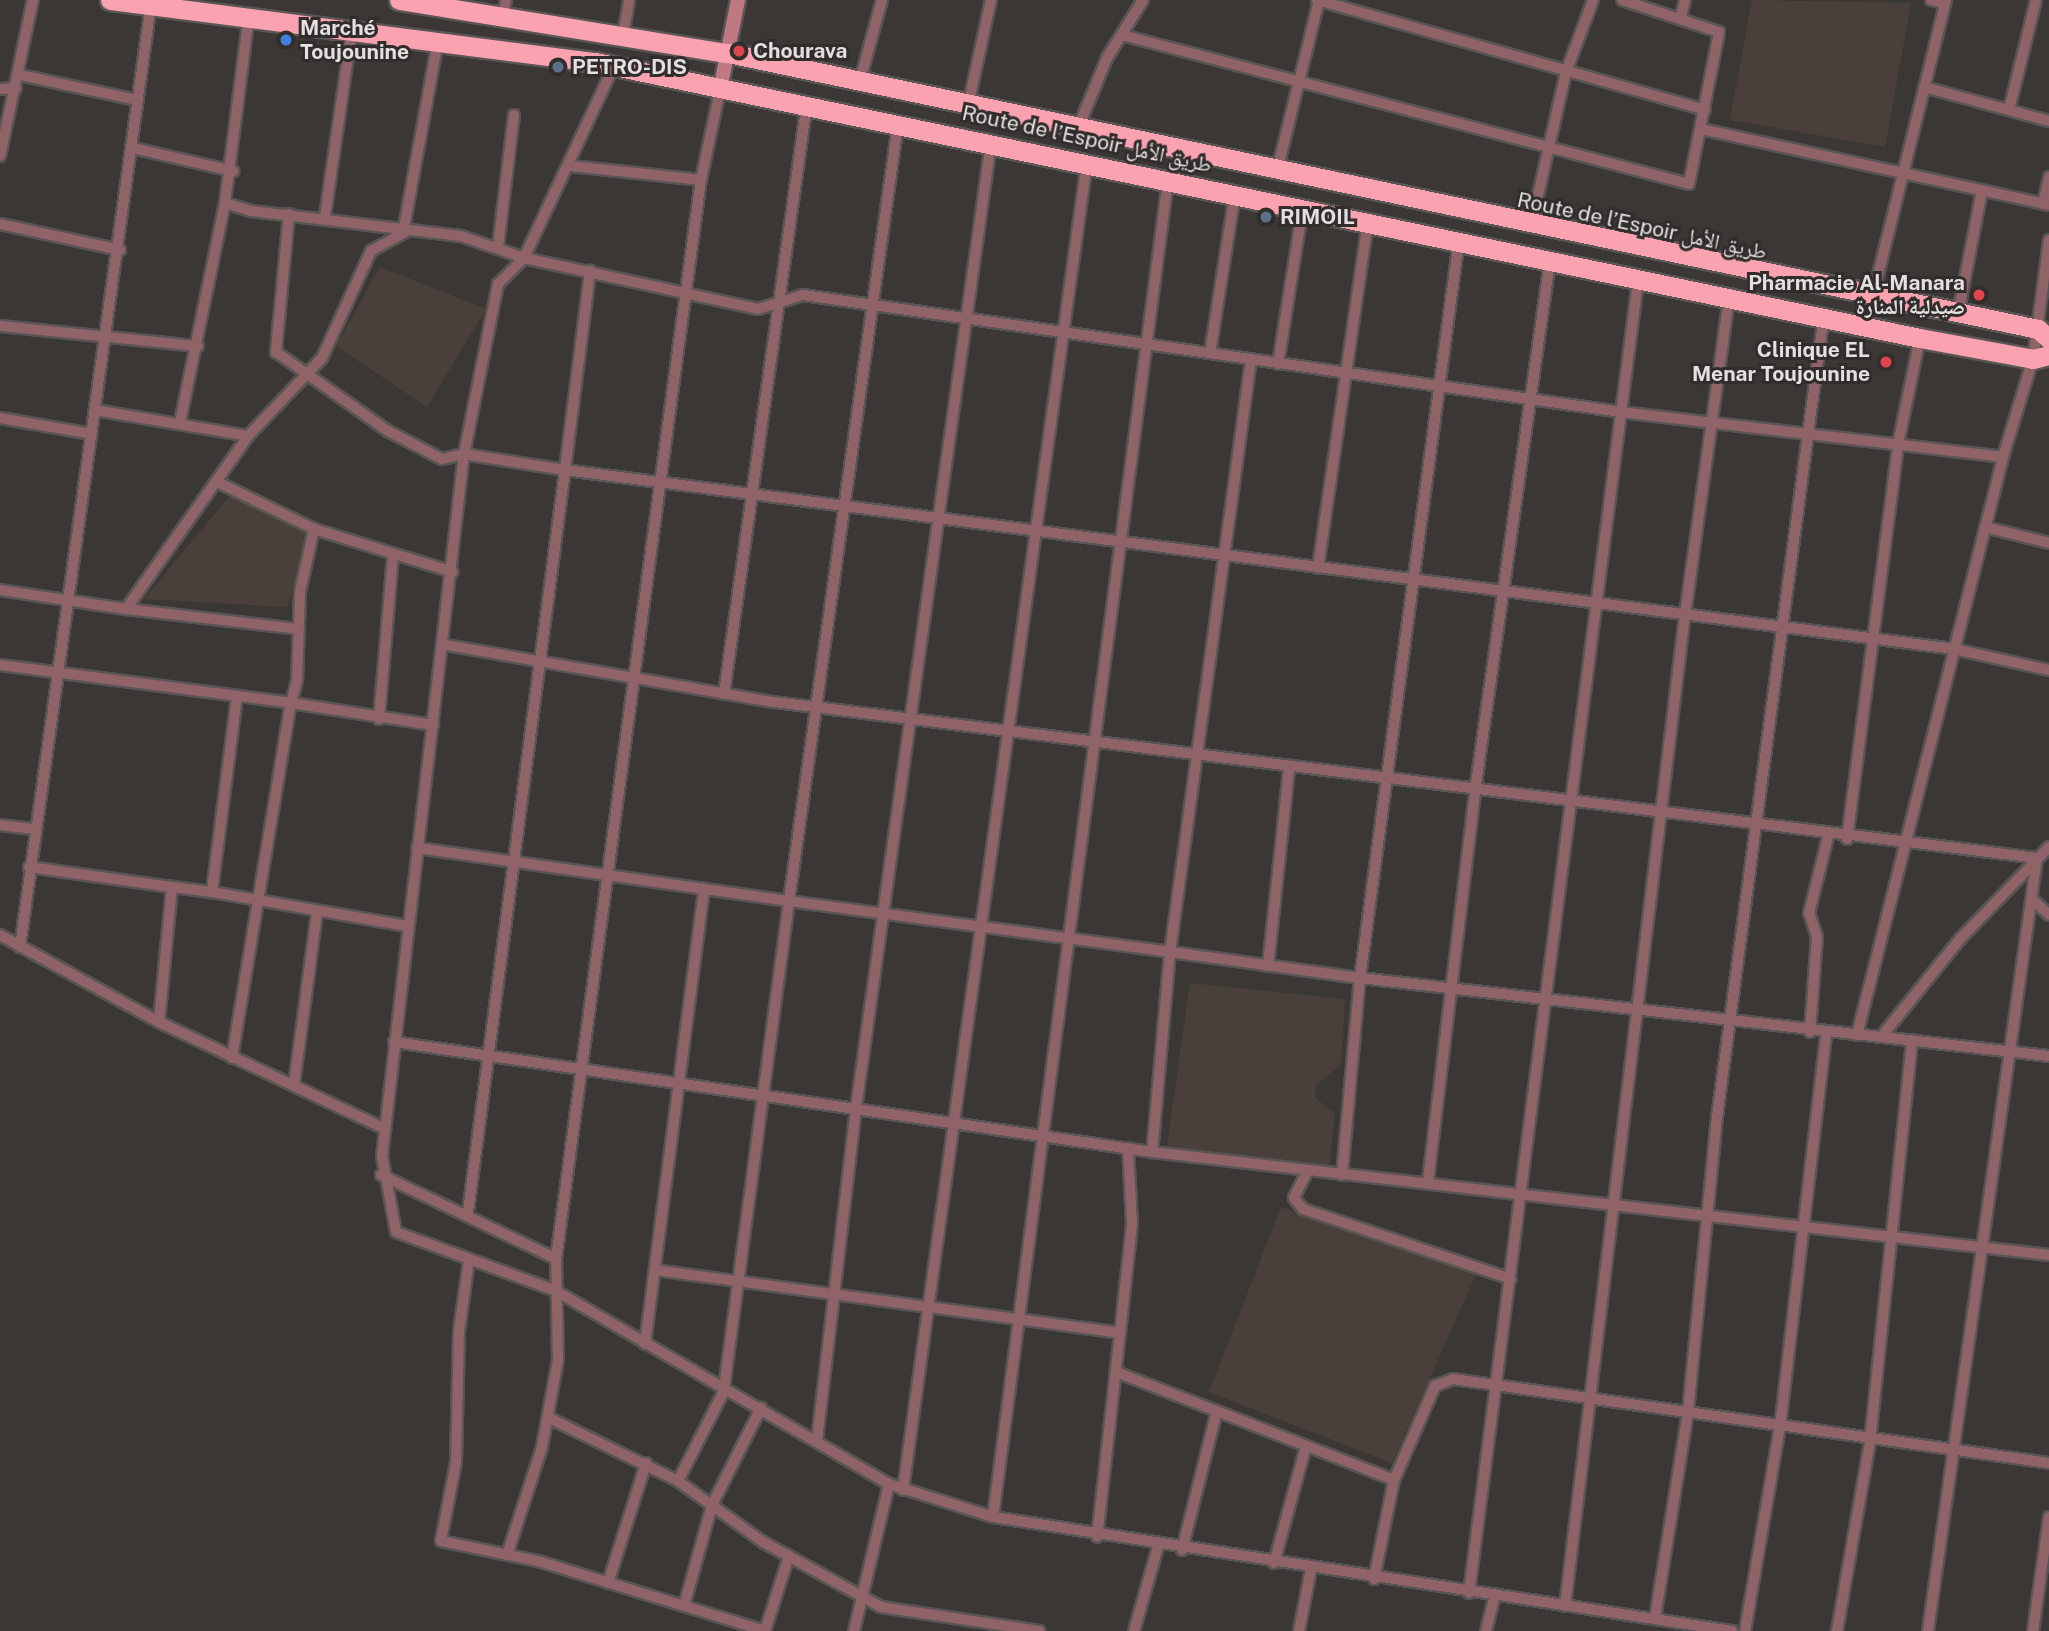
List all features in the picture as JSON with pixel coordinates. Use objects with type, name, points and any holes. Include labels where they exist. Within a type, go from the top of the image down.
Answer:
[{"type":"highway","name":"Route de l’Espoir طريق الأمل","points":[[110,0],[249,15],[614,66],[720,90],[807,103],[1303,206],[1638,281],[1824,316],[1920,338],[2041,357]]},
{"type":"highway","name":"Route de l’Espoir طريق الأمل","points":[[399,0],[505,8],[623,35],[728,53],[859,84],[1531,226],[1873,295],[2044,334]]},
{"type":"street","points":[[0,156],[20,75],[33,0]]},
{"type":"street","points":[[623,35],[629,0]]},
{"type":"street","points":[[507,1555],[549,1418],[558,1360],[556,1259],[633,679],[663,484],[701,180],[738,0]]},
{"type":"street","points":[[859,84],[882,0]]},
{"type":"street","points":[[968,106],[991,0]]},
{"type":"street","points":[[1078,129],[1122,35],[1143,0]]},
{"type":"street","points":[[1277,171],[1318,0],[1705,110]]},
{"type":"street","points":[[1531,226],[1546,150],[1566,72],[1592,0]]},
{"type":"street","points":[[1122,35],[1300,81],[1546,150],[1689,184],[1722,41],[1710,24],[1622,0]]},
{"type":"street","points":[[1681,16],[1685,0]]},
{"type":"street","points":[[1873,295],[1900,169],[1946,2],[1931,0]]},
{"type":"street","points":[[2009,110],[2036,0]]},
{"type":"street","points":[[20,947],[65,603],[120,250],[150,4]]},
{"type":"street","points":[[180,422],[233,171],[249,15]]},
{"type":"street","points":[[325,216],[352,29]]},
{"type":"street","points":[[403,233],[438,40]]},
{"type":"street","points":[[614,66],[571,166],[524,258],[498,284],[464,454],[446,645],[406,926],[381,1175],[403,1240],[469,1260],[556,1292],[724,1391],[761,1408],[817,1440],[889,1484],[993,1517],[1158,1547],[1732,1631]]},
{"type":"street","points":[[20,75],[137,100]]},
{"type":"street","points":[[1924,87],[2049,121]]},
{"type":"street","points":[[0,89],[16,88]]},
{"type":"street","points":[[724,694],[784,297],[807,103]]},
{"type":"street","points":[[498,247],[514,115]]},
{"type":"street","points":[[678,1481],[724,1391],[742,1282],[760,1094],[816,707],[868,308],[898,124]]},
{"type":"street","points":[[1701,129],[1900,169],[2046,204],[2049,177]]},
{"type":"street","points":[[817,1440],[856,1108],[915,720],[939,519],[991,141]]},
{"type":"street","points":[[133,148],[233,171]]},
{"type":"street","points":[[903,1490],[1032,533],[1087,163]]},
{"type":"street","points":[[571,166],[701,180]]},
{"type":"street","points":[[993,1517],[1041,1134],[1070,940],[1093,739],[1168,180]]},
{"type":"street","points":[[1958,314],[1982,190]]},
{"type":"street","points":[[1210,353],[1235,193]]},
{"type":"street","points":[[225,203],[289,214],[325,216],[403,233],[440,232],[498,247],[524,258],[686,289],[758,309],[784,297],[1342,371],[1620,412],[1806,436],[2003,457]]},
{"type":"street","points":[[1278,364],[1303,206]]},
{"type":"street","points":[[289,214],[276,352],[429,453],[446,459],[464,454],[663,484],[842,505],[1032,533],[1414,577],[1503,591],[1954,649],[2049,670]]},
{"type":"street","points":[[1318,568],[1342,371],[1368,221]]},
{"type":"street","points":[[0,224],[120,250]]},
{"type":"street","points":[[126,609],[248,436],[309,375],[371,251],[403,233]]},
{"type":"street","points":[[1342,1175],[1360,978],[1383,779],[1414,577],[1459,240]]},
{"type":"street","points":[[1857,1035],[1903,844],[2003,457],[2041,357],[2049,240]]},
{"type":"street","points":[[1428,1181],[1475,791],[1550,261]]},
{"type":"street","points":[[468,1212],[542,660],[590,271]]},
{"type":"street","points":[[1469,1593],[1498,1387],[1595,603],[1638,281]]},
{"type":"street","points":[[1565,1606],[1640,1014],[1660,815],[1685,615],[1729,298]]},
{"type":"street","points":[[1656,1618],[1688,1412],[1705,1214],[1754,828],[1824,316]]},
{"type":"street","points":[[0,326],[198,346]]},
{"type":"street","points":[[1847,839],[1898,444],[1920,338]]},
{"type":"street","points":[[1152,1152],[1170,952],[1193,755],[1225,556],[1251,360]]},
{"type":"street","points":[[95,410],[180,422],[248,436]]},
{"type":"street","points":[[0,418],[92,434]]},
{"type":"street","points":[[216,482],[314,529],[393,556],[453,572]]},
{"type":"street","points":[[1985,527],[2049,543]]},
{"type":"street","points":[[232,1058],[262,902],[314,529]]},
{"type":"street","points":[[379,719],[393,556]]},
{"type":"street","points":[[0,590],[65,603],[298,629]]},
{"type":"street","points":[[446,645],[542,660],[633,679],[816,707],[1093,739],[1289,769],[1754,828],[2037,858]]},
{"type":"street","points":[[0,665],[290,702],[433,726]]},
{"type":"street","points":[[212,892],[237,696]]},
{"type":"street","points":[[1268,966],[1289,769]]},
{"type":"street","points":[[0,825],[34,828]]},
{"type":"street","points":[[1810,1032],[1817,937],[1809,913],[1828,837]]},
{"type":"street","points":[[416,848],[980,928],[1640,1014],[2049,1056]]},
{"type":"street","points":[[1881,1037],[2037,858],[2049,848]]},
{"type":"street","points":[[1928,1631],[1956,1454],[2037,858]]},
{"type":"street","points":[[29,867],[212,892],[317,913],[406,926]]},
{"type":"street","points":[[159,1022],[172,887]]},
{"type":"street","points":[[645,1344],[676,1081],[704,889]]},
{"type":"street","points":[[2032,899],[2049,915]]},
{"type":"street","points":[[294,1085],[317,913]]},
{"type":"street","points":[[0,936],[159,1022],[385,1129]]},
{"type":"street","points":[[1745,1631],[1780,1427],[1800,1230],[1826,1034]]},
{"type":"street","points":[[1837,1631],[1870,1441],[1912,1040]]},
{"type":"street","points":[[394,1042],[1152,1152],[1342,1175],[1523,1191],[1705,1214],[1800,1230],[2049,1255]]},
{"type":"street","points":[[1097,1537],[1132,1224],[1128,1148]]},
{"type":"street","points":[[1308,1170],[1294,1198],[1303,1209],[1511,1279]]},
{"type":"street","points":[[381,1175],[468,1212],[556,1259]]},
{"type":"street","points":[[469,1260],[459,1331],[456,1462],[440,1537],[445,1544],[507,1555],[765,1631],[789,1556]]},
{"type":"street","points":[[654,1270],[1120,1333]]},
{"type":"street","points":[[1116,1372],[1394,1480]]},
{"type":"street","points":[[1374,1578],[1394,1480],[1416,1420],[1440,1380],[1688,1412],[1956,1454],[2049,1463]]},
{"type":"street","points":[[684,1606],[712,1505],[761,1408]]},
{"type":"street","points":[[1182,1550],[1217,1411]]},
{"type":"street","points":[[549,1418],[646,1463],[678,1481],[789,1556],[881,1606],[1039,1631]]},
{"type":"street","points":[[1275,1563],[1306,1446]]},
{"type":"street","points":[[608,1583],[646,1463]]},
{"type":"street","points":[[854,1631],[889,1484]]},
{"type":"street","points":[[2033,1631],[2049,1517]]},
{"type":"street","points":[[1134,1631],[1158,1547]]},
{"type":"street","points":[[1298,1631],[1311,1569]]},
{"type":"street","points":[[1486,1631],[1495,1596]]},
{"type":"shaded area","points":[[1752,0],[1911,3],[1885,147],[1730,120]]},
{"type":"shaded area","points":[[380,267],[486,309],[427,407],[336,346]]},
{"type":"shaded area","points":[[233,492],[312,531],[287,607],[144,599]]},
{"type":"shaded area","points":[[1190,983],[1345,999],[1341,1065],[1316,1085],[1315,1098],[1335,1113],[1329,1171],[1166,1153]]},
{"type":"shaded area","points":[[1281,1207],[1476,1274],[1392,1463],[1209,1392]]},
{"type":"place","name":"Marché Toujounine","points":[[286,40]]},
{"type":"place","name":"Chourava","points":[[739,51]]},
{"type":"place","name":"PETRO-DIS","points":[[558,67]]},
{"type":"place","name":"RIMOIL","points":[[1266,217]]},
{"type":"place","name":"Pharmacie Al-Manara صيدلية المنارة","points":[[1979,295]]},
{"type":"place","name":"Clinique EL Menar Toujounine","points":[[1886,362]]}]
